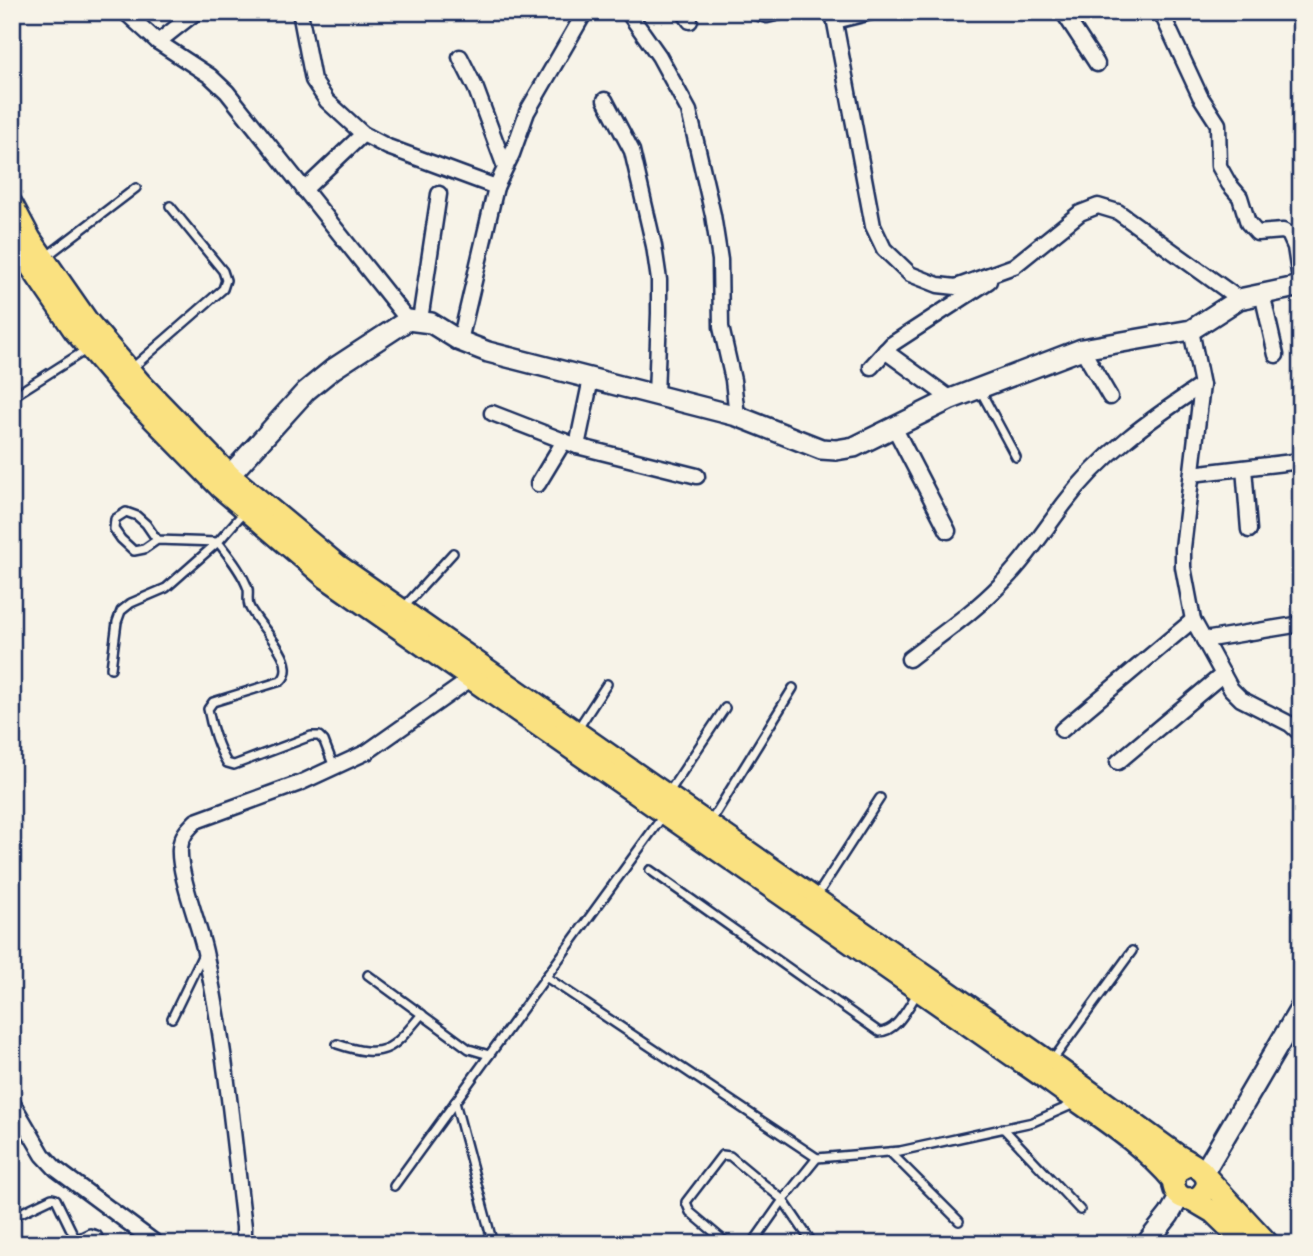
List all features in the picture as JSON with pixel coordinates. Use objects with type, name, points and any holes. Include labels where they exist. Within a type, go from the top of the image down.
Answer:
[{"type":"main road","points":[[12,205],[30,239],[87,321],[246,509],[327,578],[472,678],[666,804],[709,825],[1051,1063],[1202,1172],[1268,1244]]},
{"type":"main road","points":[[15,251],[75,331],[129,394],[225,481],[337,565],[576,732],[666,804],[919,990],[1078,1102],[1159,1163],[1182,1192],[1213,1212],[1247,1244]]},
{"type":"main road","points":[[1182,1192],[1178,1170],[1188,1165],[1202,1172]]},
{"type":"main road","points":[[1182,1192],[1202,1195],[1205,1190],[1202,1172]]},
{"type":"street","points":[[125,12],[158,42],[210,76],[227,92],[304,190],[414,320],[431,323],[460,341],[488,352],[737,416],[821,449],[836,450],[854,447],[951,399],[1082,349],[1191,330],[1239,299],[1301,286],[1295,247],[1289,234],[1283,231],[1257,233],[1252,229],[1240,197],[1219,166],[1218,124],[1200,96],[1161,12]]},
{"type":"street","points":[[158,42],[196,12]]},
{"type":"street","points":[[300,12],[313,80],[327,101],[363,134],[388,147],[496,187]]},
{"type":"street","points":[[460,341],[496,187],[527,112],[585,12]]},
{"type":"street","points":[[628,12],[659,56],[689,110],[713,215],[720,260],[721,327],[733,380],[737,416]]},
{"type":"street","points":[[756,12],[767,15],[780,12]]},
{"type":"street","points":[[871,12],[834,17],[873,226],[884,249],[910,274],[938,285],[956,287],[1014,266]]},
{"type":"street","points":[[1063,12],[1097,64]]},
{"type":"street","points":[[460,57],[476,89],[505,167]]},
{"type":"street","points":[[605,100],[632,151],[654,246],[659,280],[656,396]]},
{"type":"street","points":[[304,190],[363,134]]},
{"type":"street","points":[[225,481],[306,391],[333,369],[414,320],[439,194]]},
{"type":"street","points":[[871,367],[885,351],[1014,266],[1080,213],[1098,206],[1118,212],[1239,299]]},
{"type":"street","points":[[1262,293],[1276,355]]},
{"type":"street","points":[[1191,330],[1202,385],[1183,567],[1193,620],[1223,674],[1241,699],[1299,729]]},
{"type":"street","points":[[1082,349],[1110,397]]},
{"type":"street","points":[[885,351],[951,399]]},
{"type":"street","points":[[538,484],[570,444],[591,379]]},
{"type":"street","points":[[909,659],[998,588],[1049,528],[1064,503],[1105,458],[1146,422],[1202,385]]},
{"type":"street","points":[[492,413],[570,444],[697,475]]},
{"type":"street","points":[[894,427],[948,531]]},
{"type":"street","points":[[1192,474],[1301,461]]},
{"type":"street","points":[[1244,468],[1249,530]]},
{"type":"street","points":[[1062,730],[1193,620]]},
{"type":"street","points":[[1204,640],[1301,624]]},
{"type":"street","points":[[1118,762],[1223,674]]},
{"type":"street","points":[[240,1244],[244,1240],[244,1227],[225,1066],[205,951],[182,868],[180,848],[184,834],[196,821],[300,783],[368,752],[472,678]]},
{"type":"street","points":[[1202,1172],[1301,1007]]},
{"type":"street","points":[[12,1102],[43,1155],[55,1169],[157,1244]]},
{"type":"street","points":[[1146,1244],[1169,1215],[1182,1192]]},
{"type":"lane","points":[[44,259],[136,188]]},
{"type":"lane","points":[[129,370],[223,289],[226,280],[223,271],[170,206]]},
{"type":"lane","points":[[12,397],[89,348]]},
{"type":"lane","points":[[979,388],[1016,457]]},
{"type":"lane","points":[[111,668],[121,611],[131,603],[166,588],[218,542],[246,509]]},
{"type":"lane","points":[[157,540],[136,516],[126,512],[115,519],[114,529],[135,551],[144,549],[157,540],[218,542]]},
{"type":"lane","points":[[218,542],[248,588],[249,606],[273,639],[287,670],[286,677],[281,681],[213,702],[208,709],[209,716],[223,756],[228,763],[234,765],[311,736],[319,736],[324,741],[334,767]]},
{"type":"lane","points":[[401,610],[453,553]]},
{"type":"lane","points":[[576,732],[607,684]]},
{"type":"lane","points":[[709,825],[793,688]]},
{"type":"lane","points":[[394,1186],[546,977],[666,804],[726,708]]},
{"type":"lane","points":[[815,899],[880,798]]},
{"type":"lane","points":[[650,870],[880,1032],[894,1027],[919,990]]},
{"type":"lane","points":[[172,1018],[205,951]]},
{"type":"lane","points":[[1051,1063],[1132,951]]},
{"type":"lane","points":[[368,975],[469,1049],[489,1055]]},
{"type":"lane","points":[[546,977],[817,1158],[890,1152],[1033,1122],[1078,1102]]},
{"type":"lane","points":[[337,1044],[362,1052],[384,1051],[398,1042],[422,1014]]},
{"type":"lane","points":[[455,1102],[493,1244]]},
{"type":"lane","points":[[1003,1128],[1080,1210]]},
{"type":"lane","points":[[890,1152],[959,1221]]},
{"type":"lane","points":[[728,1244],[690,1212],[686,1202],[722,1155],[730,1156],[783,1200],[813,1244]]},
{"type":"lane","points":[[752,1244],[817,1158]]},
{"type":"lane","points":[[12,1217],[56,1199],[76,1240]]},
{"type":"lane","points":[[67,1244],[90,1233],[97,1235],[101,1244]]}]
